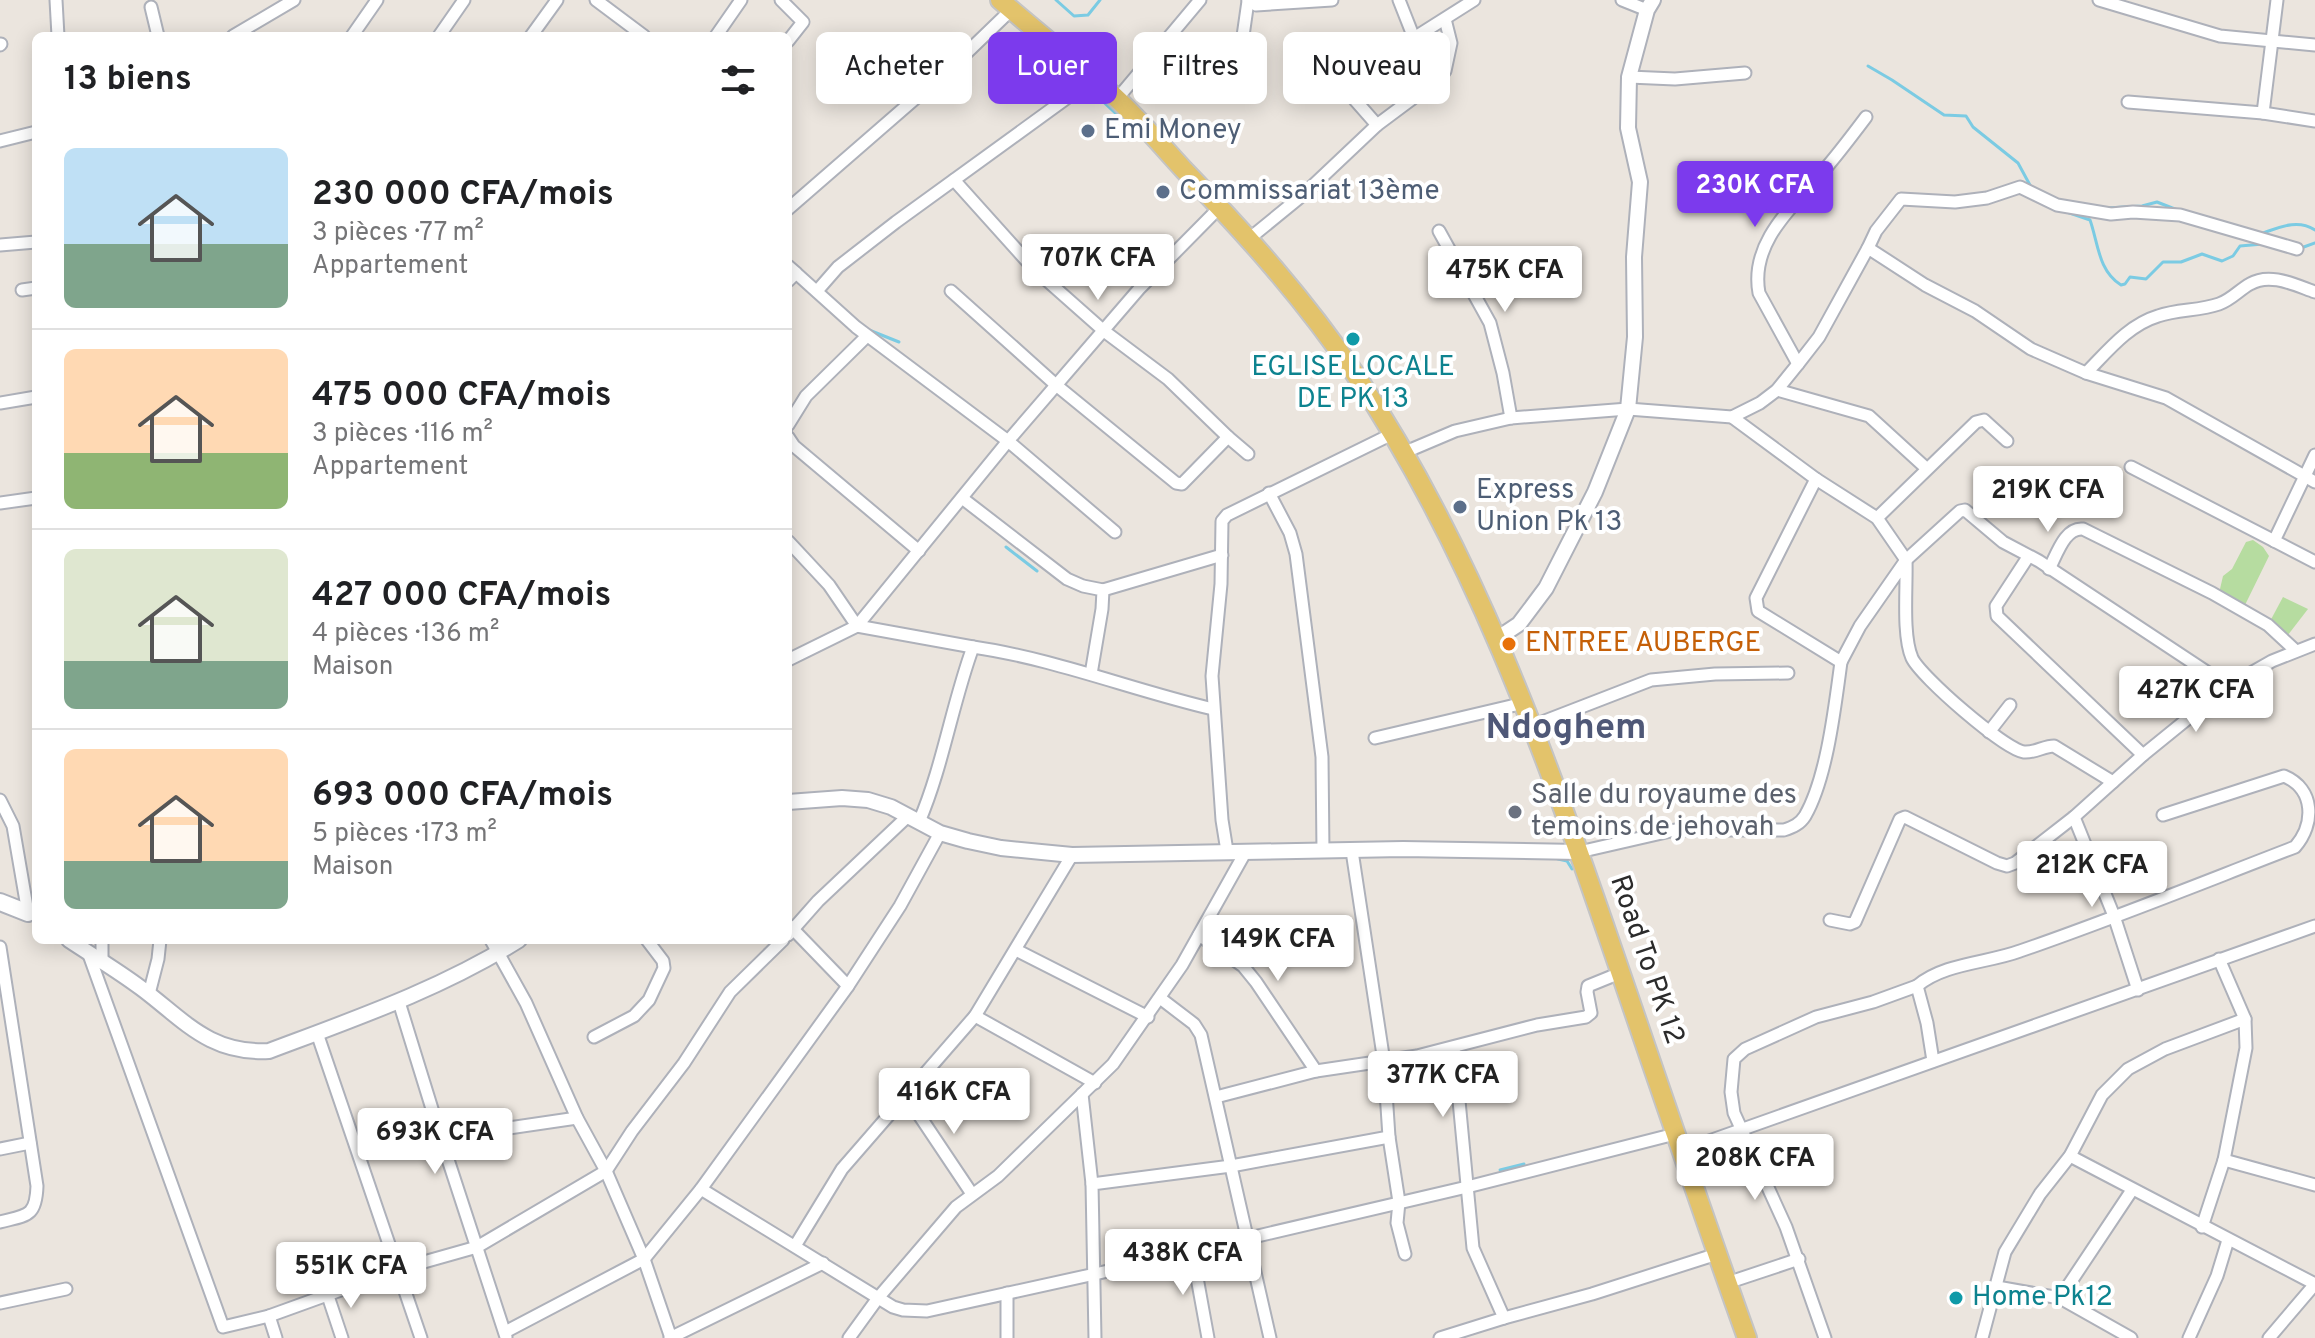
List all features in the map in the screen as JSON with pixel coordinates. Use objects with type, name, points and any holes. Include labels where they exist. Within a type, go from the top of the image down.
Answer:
[{"type":"main road","name":"Road To PK 12","points":[[1005,5],[1037,32]]},
{"type":"main road","name":"Road To PK 12","points":[[1117,99],[1250,238],[1354,373],[1403,453],[1456,551],[1498,638],[1524,703],[1579,852],[1747,1338]]},
{"type":"main road","points":[[0,902],[32,916]]},
{"type":"street","points":[[56,0],[58,32]]},
{"type":"street","points":[[239,32],[276,5],[294,0]]},
{"type":"street","points":[[355,32],[377,0]]},
{"type":"street","points":[[442,32],[464,0]]},
{"type":"street","points":[[534,32],[557,0]]},
{"type":"street","points":[[596,0],[639,32]]},
{"type":"street","points":[[719,32],[741,0]]},
{"type":"street","points":[[781,0],[803,22],[792,36]]},
{"type":"street","points":[[1117,99],[1200,0]]},
{"type":"street","points":[[1244,32],[1248,1],[1256,5],[1332,0]]},
{"type":"street","points":[[1399,0],[1412,32]]},
{"type":"street","points":[[1424,32],[1474,0]]},
{"type":"street","points":[[1498,638],[1519,624],[1546,588],[1595,492],[1628,409],[1635,337],[1634,257],[1640,182],[1628,128],[1629,77],[1650,5],[1622,0]]},
{"type":"street","points":[[2099,0],[2220,36],[2315,45]]},
{"type":"street","points":[[2263,113],[2277,0]]},
{"type":"street","points":[[792,206],[956,63],[1005,5]]},
{"type":"street","points":[[151,7],[157,32]]},
{"type":"street","points":[[1250,238],[1304,194],[1377,125],[1445,71],[1451,43],[1445,19]]},
{"type":"street","points":[[1629,77],[1675,79],[1745,73]]},
{"type":"street","points":[[2128,102],[2263,113],[2315,121]]},
{"type":"street","points":[[817,291],[838,267],[1059,104]]},
{"type":"street","points":[[1359,104],[1377,125]]},
{"type":"street","points":[[1798,364],[1759,293],[1763,250],[1795,200],[1820,175],[1866,117]]},
{"type":"street","points":[[0,141],[32,133]]},
{"type":"street","points":[[954,180],[1034,269],[1104,331],[1168,379],[1248,454]]},
{"type":"street","points":[[1403,453],[1455,431],[1511,418],[1628,409],[1732,417],[1760,403],[1777,390],[1819,337],[1876,231],[1901,199],[1908,197],[1955,202],[1987,198],[2020,187],[2057,205],[2111,214],[2180,215],[2297,249]]},
{"type":"street","points":[[792,658],[857,626],[1008,441],[1139,289],[1220,207]]},
{"type":"street","points":[[1439,231],[1490,323],[1511,418]]},
{"type":"street","points":[[0,245],[32,242]]},
{"type":"street","points":[[1868,248],[1925,285],[1975,311],[2031,349],[2086,373],[2166,398],[2315,482]]},
{"type":"street","points":[[792,274],[817,291],[867,336],[1008,441],[1115,532]]},
{"type":"street","points":[[2086,373],[2124,335],[2157,316],[2222,303],[2251,283],[2265,279],[2279,280],[2315,292]]},
{"type":"street","points":[[22,290],[32,289]]},
{"type":"street","points":[[951,291],[1056,385],[1179,484],[1228,437]]},
{"type":"street","points":[[792,419],[806,396],[867,336]]},
{"type":"street","points":[[1777,390],[1869,416],[1926,468]]},
{"type":"street","points":[[0,403],[32,398]]},
{"type":"street","points":[[1732,417],[1816,479],[1877,518],[1906,560],[1908,641],[1912,658],[1923,672],[1989,732],[2024,752],[2054,746],[2113,782]]},
{"type":"street","points":[[1877,518],[1976,422],[1988,422],[2007,441]]},
{"type":"street","points":[[1227,851],[1212,676],[1222,555],[1220,530],[1227,515],[1392,434]]},
{"type":"street","points":[[792,443],[919,551]]},
{"type":"street","points":[[2274,541],[2315,455]]},
{"type":"street","points":[[2131,467],[2315,562]]},
{"type":"street","points":[[1816,479],[1756,598],[1755,606],[1758,611],[1841,662]]},
{"type":"street","points":[[1269,493],[1290,533],[1296,554],[1322,757],[1323,851]]},
{"type":"street","points":[[962,498],[1067,579],[1083,586],[1103,590],[1222,555]]},
{"type":"street","points":[[0,503],[32,499]]},
{"type":"street","points":[[792,802],[842,798],[868,800],[940,833],[1001,848],[1072,855],[1403,849],[1579,852],[1675,830],[1784,830],[1804,817],[1815,789],[1834,713],[1841,662],[1868,613],[1906,560],[1960,511],[1965,510],[2003,542],[2228,686]]},
{"type":"street","points":[[2049,569],[2069,532],[2076,528],[2083,529],[2268,625],[2296,651]]},
{"type":"street","points":[[792,545],[829,585],[857,626],[1011,652],[1156,696],[1213,709]]},
{"type":"street","points":[[2028,557],[1996,606],[1997,616],[2143,755]]},
{"type":"street","points":[[1091,674],[1103,590]]},
{"type":"street","points":[[1830,920],[1855,922],[1900,819],[1905,817],[2007,866],[2015,863],[2228,686],[2272,661],[2315,644]]},
{"type":"street","points":[[792,927],[914,819],[931,791],[973,647]]},
{"type":"street","points":[[1532,726],[1651,680],[1715,674],[1788,673]]},
{"type":"street","points":[[1375,738],[1524,703]]},
{"type":"street","points":[[1989,732],[2010,705]]},
{"type":"street","points":[[1825,1338],[1799,1259],[1734,1113],[1732,1072],[1738,1053],[1816,1017],[1873,1002],[1955,968],[1995,960],[2295,847],[2306,835],[2310,820],[2309,802],[2301,787],[2284,776],[2163,815]]},
{"type":"street","points":[[0,800],[13,826],[32,916]]},
{"type":"street","points":[[2074,817],[2114,916],[2138,990]]},
{"type":"street","points":[[399,1002],[506,1335],[644,1259],[701,1189],[848,986],[900,906],[940,833]]},
{"type":"street","points":[[849,1338],[945,1218],[998,1176],[1095,1083],[1148,1017],[1246,851]]},
{"type":"street","points":[[1352,851],[1384,1062],[1389,1137],[1399,1202],[1397,1223],[1405,1254]]},
{"type":"street","points":[[795,1246],[842,1169],[975,1016],[1072,855]]},
{"type":"street","points":[[701,1189],[893,1307],[913,1311],[941,1309],[1399,1202],[1741,1132],[2315,926]]},
{"type":"street","points":[[792,931],[848,986]]},
{"type":"street","points":[[1199,935],[1243,966],[1316,1071]]},
{"type":"street","points":[[76,944],[149,994],[197,1033],[243,1051],[269,1051],[399,1002],[494,947],[526,1003],[577,1118],[606,1171],[644,1259],[670,1338],[823,1263]]},
{"type":"street","points":[[100,944],[95,955],[225,1333],[327,1293],[477,1247],[606,1171],[618,1150],[684,1063],[730,992],[779,944]]},
{"type":"street","points":[[149,994],[160,944]]},
{"type":"street","points":[[594,1037],[634,1016],[649,1000],[664,968],[663,961],[650,944]]},
{"type":"street","points":[[0,947],[37,1186],[37,1204],[28,1215],[0,1222]]},
{"type":"street","points":[[1016,950],[1148,1017]]},
{"type":"street","points":[[2202,1227],[2224,1160],[2246,1048],[2245,1019],[2219,959]]},
{"type":"street","points":[[1216,1097],[1316,1071],[1454,1048],[1537,1025],[1586,1017],[1591,1013],[1588,986],[1620,973]]},
{"type":"street","points":[[1917,986],[1933,1061]]},
{"type":"street","points":[[1160,998],[1194,1024],[1201,1035],[1270,1338]]},
{"type":"street","points":[[975,1016],[1095,1083]]},
{"type":"street","points":[[1982,1338],[1999,1270],[2015,1234],[2040,1194],[2070,1156],[2102,1095],[2128,1069],[2165,1049],[2245,1019]]},
{"type":"street","points":[[317,1033],[421,1338]]},
{"type":"street","points":[[1454,1048],[1473,1248],[1504,1318]]},
{"type":"street","points":[[1082,1094],[1092,1184],[1095,1338]]},
{"type":"street","points":[[907,1097],[972,1194]]},
{"type":"street","points":[[441,1138],[577,1118]]},
{"type":"street","points":[[1092,1184],[1231,1166],[1389,1137]]},
{"type":"street","points":[[0,1149],[30,1143]]},
{"type":"street","points":[[2070,1156],[2228,1240],[2313,1290],[2269,1338]]},
{"type":"street","points":[[2224,1160],[2315,1185]]},
{"type":"street","points":[[2060,1298],[2132,1190]]},
{"type":"street","points":[[2189,1338],[2217,1276],[2228,1240]]},
{"type":"street","points":[[1192,1250],[1208,1338]]},
{"type":"street","points":[[1440,1338],[1717,1254]]},
{"type":"street","points":[[1727,1283],[1799,1259]]},
{"type":"street","points":[[1997,1287],[2060,1298],[2131,1338]]},
{"type":"street","points":[[0,1303],[66,1289]]},
{"type":"street","points":[[327,1293],[342,1338]]},
{"type":"street","points":[[1007,1293],[1007,1338]]},
{"type":"street","points":[[269,1316],[276,1338]]},
{"type":"green space","points":[[2253,540],[2269,556],[2245,605],[2237,612],[2217,602],[2223,576],[2232,569],[2246,542]]},
{"type":"green space","points":[[2283,597],[2308,609],[2284,640],[2268,625]]},
{"type":"waterway","points":[[1056,0],[1074,16],[1088,15],[1100,0]]},
{"type":"waterway","points":[[1868,66],[1944,115],[1966,116],[1973,127],[2018,163],[2031,187]]},
{"type":"waterway","points":[[1106,104],[1128,125]]},
{"type":"waterway","points":[[2107,208],[2157,202],[2180,211]]},
{"type":"waterway","points":[[2058,209],[2090,220],[2103,264],[2121,285],[2130,277],[2146,279],[2163,262],[2181,262],[2202,254],[2222,261],[2233,256],[2240,246],[2263,244]]},
{"type":"waterway","points":[[2260,234],[2294,224],[2315,230]]},
{"type":"waterway","points":[[2301,248],[2315,243]]},
{"type":"waterway","points":[[869,330],[899,342]]},
{"type":"waterway","points":[[1006,547],[1037,571]]},
{"type":"waterway","points":[[1558,859],[1567,861],[1572,869]]},
{"type":"waterway","points":[[1377,1067],[1380,1085]]},
{"type":"waterway","points":[[1500,1170],[1524,1164]]},
{"type":"place","name":"Emi Money","points":[[1088,131]]},
{"type":"place","name":"Commissariat 13ème","points":[[1163,192]]},
{"type":"place","name":"EGLISE LOCALE DE PK 13","points":[[1353,339]]},
{"type":"place","name":"Express Union Pk 13","points":[[1460,507]]},
{"type":"place","name":"ENTREE AUBERGE","points":[[1509,644]]},
{"type":"place","name":"Salle du royaume des temoins de jehovah","points":[[1515,812]]},
{"type":"place","name":"Home Pk12","points":[[1956,1298]]},
{"type":"district","name":"Ndoghem","points":[[1566,729]]}]
